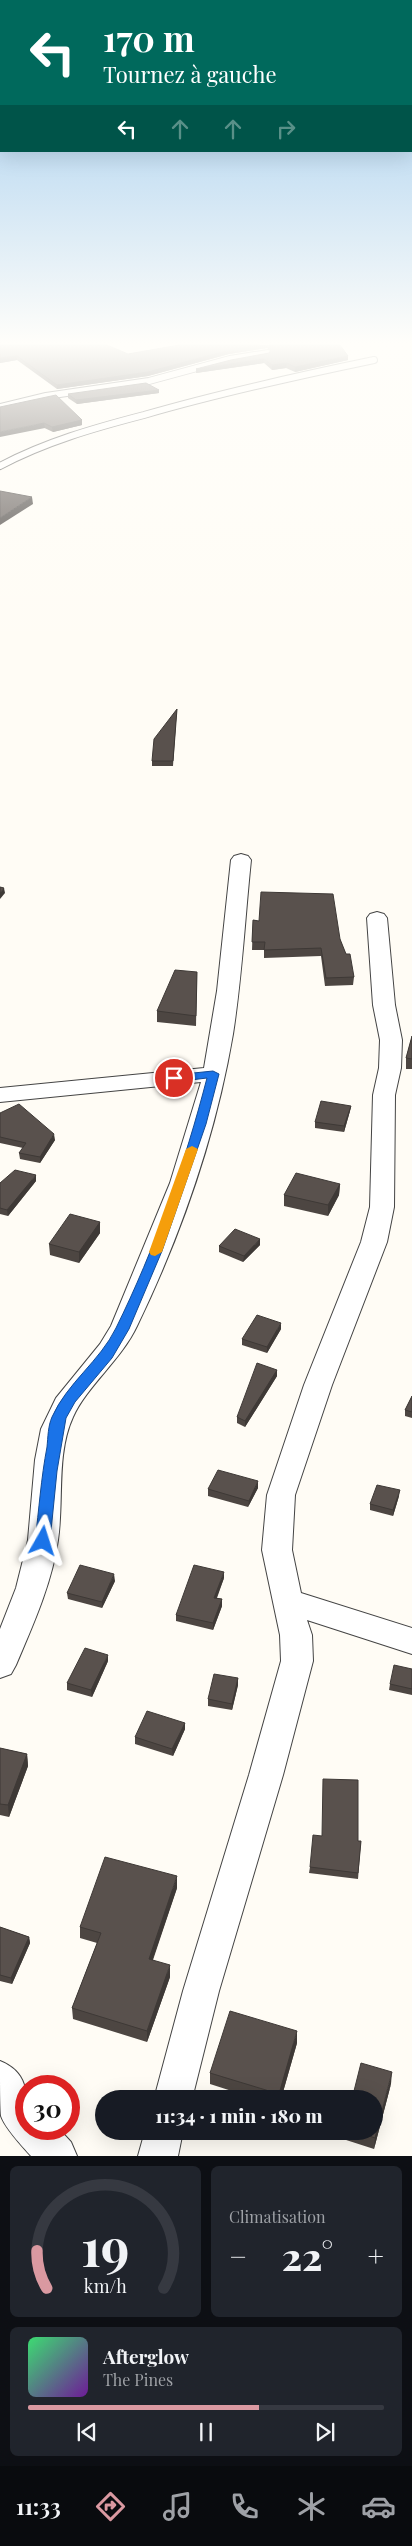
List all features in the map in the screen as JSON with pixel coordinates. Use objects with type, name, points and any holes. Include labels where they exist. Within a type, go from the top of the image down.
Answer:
[{"type":"street","points":[[2,1656],[30,1587],[43,1541],[50,1471],[58,1418],[70,1399],[107,1354],[122,1329],[159,1242],[201,1124],[222,1033],[241,860]]},
{"type":"street","points":[[175,2090],[201,1991],[266,1775],[297,1662],[296,1634],[286,1601],[277,1550],[281,1495],[318,1385],[374,1242],[382,1207],[384,1094],[390,1068],[391,1040],[384,1005],[377,918]]},
{"type":"street","points":[[0,1095],[213,1074]]},
{"type":"street","points":[[286,1601],[412,1641]]},
{"type":"street","points":[[0,2080],[15,2104]]},
{"type":"street","points":[[43,2140],[57,2156]]},
{"type":"street","points":[[158,2156],[162,2140]]},
{"type":"lane","points":[[0,466],[43,446]]},
{"type":"building","points":[[0,491],[32,497],[0,518]]},
{"type":"building","points":[[177,709],[173,761],[152,761],[154,739]]},
{"type":"building","points":[[261,892],[333,894],[340,939],[346,954],[350,954],[354,977],[326,978],[321,948],[264,950],[265,942],[252,942],[253,920],[259,921]]},
{"type":"building","points":[[175,970],[197,972],[196,1016],[157,1011]]},
{"type":"building","points":[[412,1036],[412,1059],[406,1058]]},
{"type":"building","points":[[321,1101],[351,1106],[344,1126],[315,1122]]},
{"type":"building","points":[[19,1104],[54,1134],[40,1157],[19,1153],[26,1143],[0,1137],[0,1113]]},
{"type":"building","points":[[15,1170],[36,1175],[7,1210],[0,1208],[0,1183]]},
{"type":"building","points":[[296,1173],[340,1184],[328,1205],[284,1195]]},
{"type":"building","points":[[70,1214],[100,1222],[79,1252],[49,1244]]},
{"type":"building","points":[[235,1229],[260,1239],[244,1256],[219,1246]]},
{"type":"building","points":[[257,1315],[281,1323],[267,1347],[242,1339]]},
{"type":"building","points":[[257,1363],[277,1370],[245,1421],[237,1417]]},
{"type":"building","points":[[412,1396],[412,1412],[405,1410]]},
{"type":"building","points":[[218,1470],[258,1481],[249,1501],[208,1489]]},
{"type":"building","points":[[377,1485],[400,1490],[393,1510],[370,1504]]},
{"type":"building","points":[[80,1565],[114,1574],[102,1602],[67,1593]]},
{"type":"building","points":[[194,1565],[224,1572],[214,1598],[222,1599],[213,1623],[176,1615]]},
{"type":"building","points":[[85,1648],[108,1655],[91,1690],[67,1683]]},
{"type":"building","points":[[394,1665],[412,1669],[412,1689],[390,1684]]},
{"type":"building","points":[[214,1674],[238,1678],[232,1704],[208,1699]]},
{"type":"building","points":[[147,1711],[185,1723],[172,1749],[135,1737]]},
{"type":"building","points":[[0,1748],[27,1754],[8,1805],[0,1804]]},
{"type":"building","points":[[323,1779],[358,1780],[358,1841],[361,1841],[358,1873],[310,1867],[313,1835],[322,1836]]},
{"type":"building","points":[[105,1857],[177,1876],[149,1959],[170,1965],[147,2031],[72,2008],[101,1933],[80,1927]]},
{"type":"building","points":[[0,1927],[29,1937],[11,1978],[0,1975]]},
{"type":"building","points":[[230,2011],[297,2031],[280,2090],[266,2090],[210,2073]]},
{"type":"building","points":[[361,2063],[392,2072],[383,2107],[383,2090],[354,2090]]},
{"type":"slow traffic","points":[[155,1252],[192,1149]]},
{"type":"route","points":[[43,1541],[50,1471],[58,1418],[70,1399],[107,1354],[122,1329],[156,1251],[201,1124],[213,1074],[174,1078]]}]
